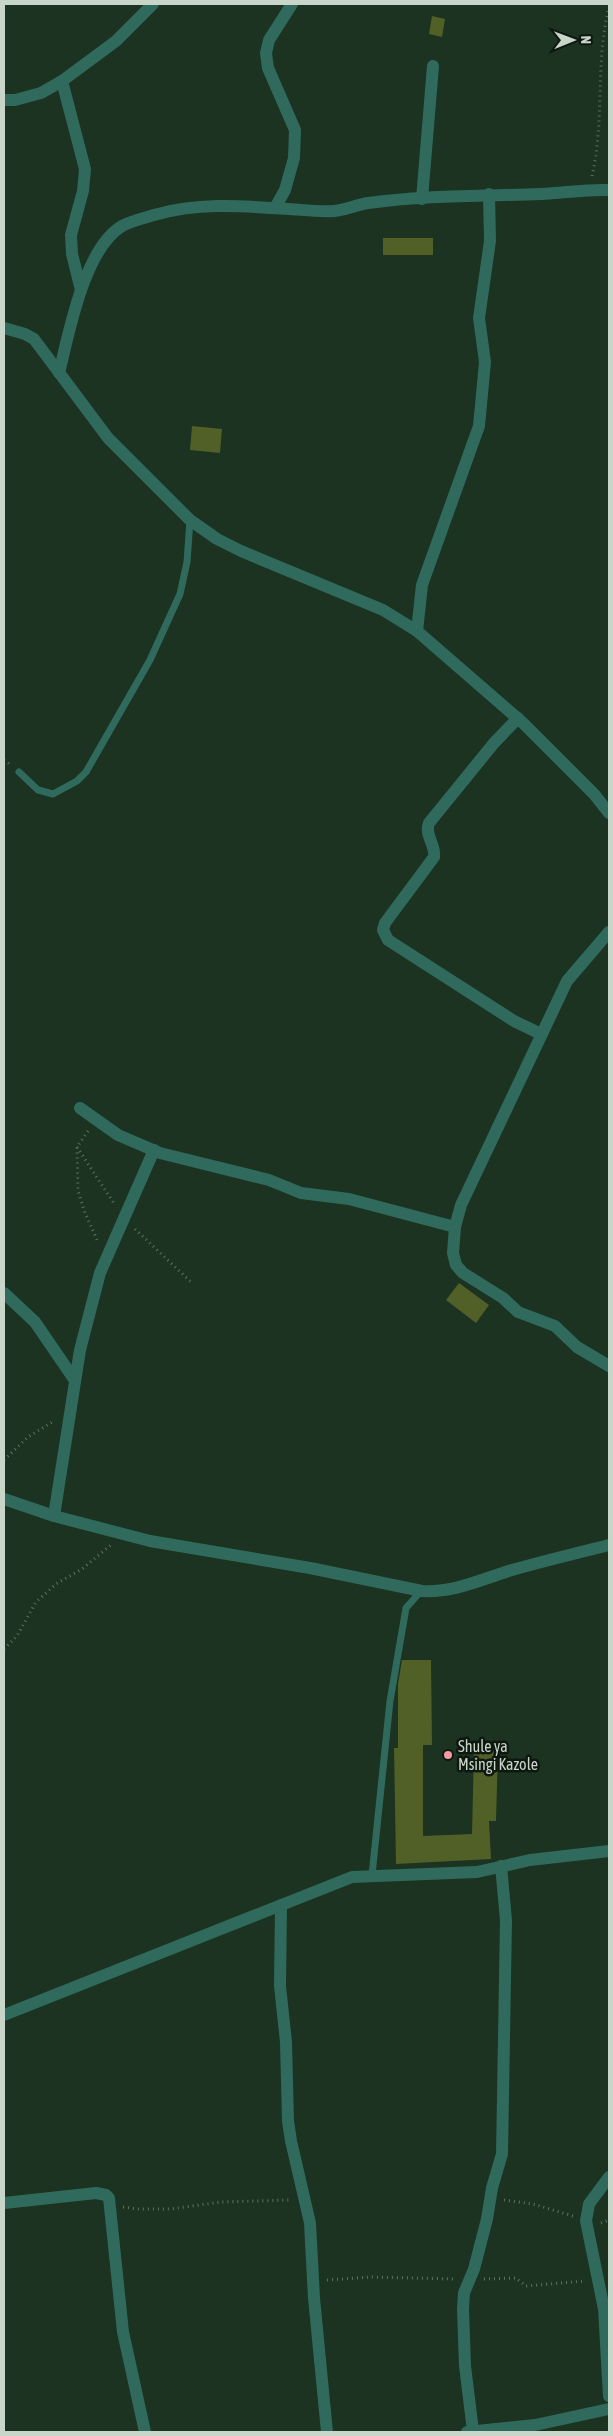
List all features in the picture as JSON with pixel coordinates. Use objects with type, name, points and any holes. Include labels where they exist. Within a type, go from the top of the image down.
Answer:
[{"type":"street","points":[[4,100],[15,100],[41,93],[62,81],[116,41],[153,4]]},
{"type":"street","points":[[275,208],[285,190],[294,158],[295,130],[268,68],[266,52],[269,40],[292,4]]},
{"type":"street","points":[[422,198],[433,66]]},
{"type":"street","points":[[62,81],[85,169],[84,191],[71,235],[72,254],[81,290]]},
{"type":"street","points":[[59,373],[74,307],[81,290],[102,246],[121,226],[170,211],[196,206],[224,204],[335,210],[367,204],[422,198],[489,194],[542,194],[590,189],[609,190]]},
{"type":"street","points":[[417,631],[422,585],[478,426],[485,362],[479,318],[489,250],[489,194]]},
{"type":"street","points":[[4,328],[25,334],[34,339],[108,438],[190,520],[217,539],[241,551],[383,610],[417,631],[518,718],[594,794],[609,813]]},
{"type":"street","points":[[518,718],[494,742],[429,823],[427,827],[435,851],[434,857],[385,923],[383,930],[386,938],[412,956],[514,1021],[541,1034]]},
{"type":"street","points":[[609,932],[567,982],[541,1034],[523,1077],[461,1205],[454,1227],[453,1253],[456,1265],[463,1273],[503,1298],[518,1312],[555,1326],[577,1347],[609,1366]]},
{"type":"street","points":[[80,1108],[118,1135],[154,1150],[270,1180],[301,1193],[349,1199],[454,1227]]},
{"type":"street","points":[[54,1516],[74,1379],[98,1283],[154,1150]]},
{"type":"street","points":[[4,1293],[36,1322],[74,1379]]},
{"type":"street","points":[[4,1499],[54,1516],[122,1534],[434,1592],[462,1587],[510,1570],[609,1545]]},
{"type":"street","points":[[4,2015],[347,1879],[372,1875],[477,1872],[530,1860],[609,1851]]},
{"type":"street","points":[[501,1866],[506,1920],[502,2154],[474,2269],[464,2293],[463,2328],[470,2431],[535,2425],[609,2409]]},
{"type":"street","points":[[281,1905],[280,1986],[286,2042],[288,2121],[293,2151],[307,2207],[312,2242],[327,2432]]},
{"type":"street","points":[[609,2177],[589,2204],[586,2221],[589,2247],[599,2280],[604,2309],[609,2396]]},
{"type":"street","points":[[4,2203],[96,2193],[106,2194],[110,2204],[122,2332],[145,2432]]},
{"type":"lane","points":[[19,772],[38,790],[54,794],[77,781],[86,772],[150,660],[180,594],[187,562],[190,520]]},
{"type":"lane","points":[[372,1875],[383,1756],[394,1674],[406,1608],[422,1591]]},
{"type":"path","points":[[590,189],[599,144],[603,34],[609,7]]},
{"type":"path","points":[[96,1120],[77,1147],[78,1191],[106,1261]]},
{"type":"path","points":[[77,1147],[124,1220],[192,1284]]},
{"type":"path","points":[[4,1460],[28,1437],[45,1428],[71,1406]]},
{"type":"path","points":[[4,1649],[17,1636],[36,1602],[56,1584],[82,1569],[122,1534]]},
{"type":"path","points":[[110,2204],[137,2209],[172,2209],[221,2202],[233,2203],[288,2199],[307,2207]]},
{"type":"path","points":[[490,2200],[533,2204],[586,2221]]},
{"type":"path","points":[[314,2282],[370,2277],[516,2278],[526,2286],[599,2280]]},
{"type":"building","points":[[432,16],[445,19],[442,37],[429,34]]},
{"type":"building","points":[[383,238],[433,238],[433,255],[383,255]]},
{"type":"building","points":[[192,426],[222,429],[220,453],[190,450]]},
{"type":"building","points":[[459,1283],[489,1305],[476,1323],[446,1300]]},
{"type":"building","points":[[402,1660],[431,1660],[432,1745],[423,1745],[423,1836],[472,1834],[474,1750],[498,1750],[496,1821],[489,1821],[491,1859],[396,1864],[394,1748],[398,1748],[398,1684]]},
{"type":"place","name":"Shule ya Msingi Kazole","points":[[448,1755]]}]
